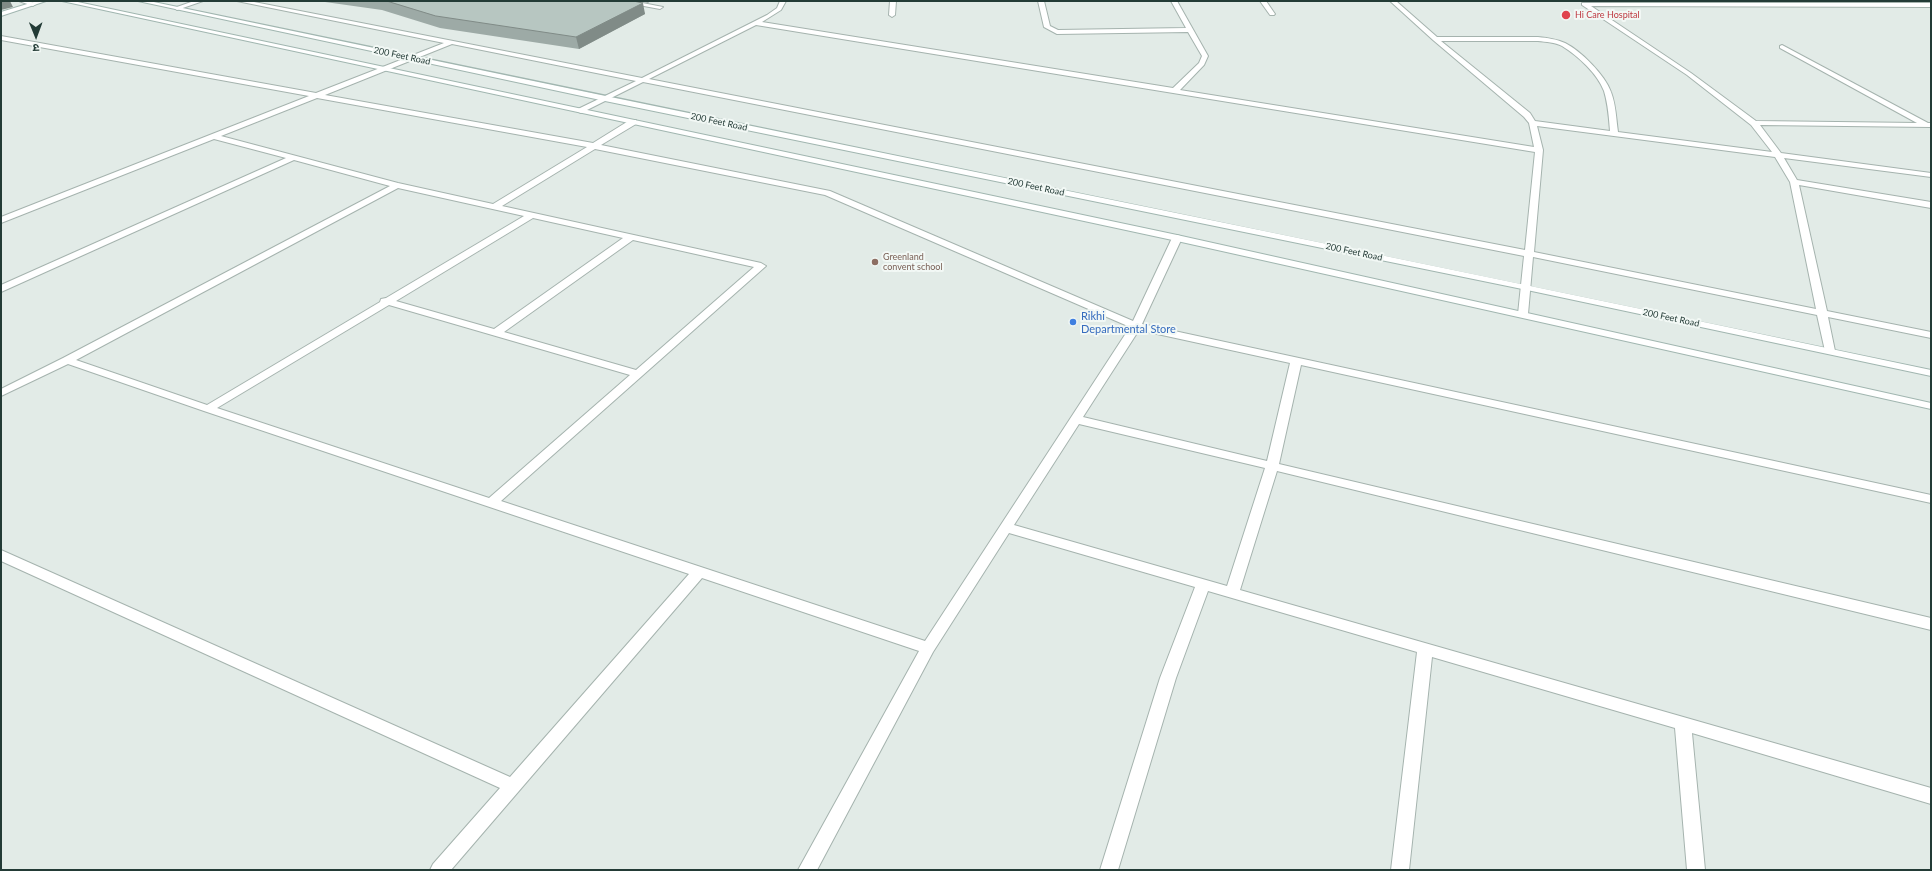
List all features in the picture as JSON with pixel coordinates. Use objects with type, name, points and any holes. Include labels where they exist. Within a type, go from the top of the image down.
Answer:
[{"type":"street","points":[[22,1],[33,4]]},
{"type":"street","points":[[1,14],[43,1]]},
{"type":"street","points":[[65,1],[1177,238],[1931,406]]},
{"type":"street","name":"200 Feet Road","points":[[141,1],[605,99],[1527,287],[1931,373]]},
{"type":"street","points":[[177,8],[200,1]]},
{"type":"street","points":[[240,1],[1530,254],[1931,335]]},
{"type":"street","points":[[620,1],[660,7]]},
{"type":"street","points":[[581,111],[774,14],[779,9],[783,1]]},
{"type":"street","points":[[892,15],[894,1]]},
{"type":"street","points":[[1041,1],[1047,27],[1057,32],[1191,30]]},
{"type":"street","points":[[1174,1],[1205,56],[1204,60],[1174,91]]},
{"type":"street","points":[[1262,1],[1272,14]]},
{"type":"street","points":[[1393,1],[1435,39],[1527,115],[1533,123],[1539,150],[1527,287],[1523,314]]},
{"type":"street","points":[[1832,1],[1841,5]]},
{"type":"street","points":[[1583,3],[1930,6]]},
{"type":"street","points":[[1583,3],[1689,74],[1754,123],[1778,155],[1794,182],[1830,351]]},
{"type":"street","points":[[757,23],[1539,150]]},
{"type":"street","points":[[1,38],[594,146],[827,193],[1136,326],[1931,499]]},
{"type":"street","points":[[1435,39],[1538,39],[1551,40],[1564,45],[1601,79],[1606,89],[1612,110],[1614,133]]},
{"type":"street","points":[[1,220],[451,42]]},
{"type":"street","points":[[1782,47],[1928,125]]},
{"type":"street","points":[[496,206],[633,122]]},
{"type":"street","points":[[1533,123],[1931,175]]},
{"type":"street","points":[[1754,123],[1928,125]]},
{"type":"street","points":[[212,136],[397,185],[762,266],[492,502]]},
{"type":"street","points":[[1,289],[295,157]]},
{"type":"street","points":[[1794,182],[1931,206]]},
{"type":"street","points":[[1,393],[67,360],[397,185]]},
{"type":"street","points":[[208,409],[532,215]]},
{"type":"street","points":[[495,333],[631,237]]},
{"type":"street","points":[[807,870],[928,648],[1136,326],[1177,238]]},
{"type":"street","points":[[385,302],[638,374]]},
{"type":"street","points":[[67,360],[208,409],[492,502],[928,648]]},
{"type":"street","points":[[1232,593],[1272,466],[1296,361]]},
{"type":"street","points":[[1075,419],[1931,624]]},
{"type":"street","points":[[1006,527],[1931,796]]},
{"type":"street","points":[[1,555],[512,786]]},
{"type":"street","points":[[439,870],[700,572]]},
{"type":"street","points":[[1109,870],[1168,678],[1203,584]]},
{"type":"street","points":[[1400,870],[1425,649]]},
{"type":"street","points":[[1683,724],[1696,870]]},
{"type":"building","points":[[387,1],[633,1],[643,3],[576,37],[436,16]]},
{"type":"place","name":"Hi Care Hospital","points":[[1566,15]]},
{"type":"place","name":"Greenland convent school","points":[[875,262]]},
{"type":"place","name":"Rikhi Departmental Store","points":[[1073,322]]}]
